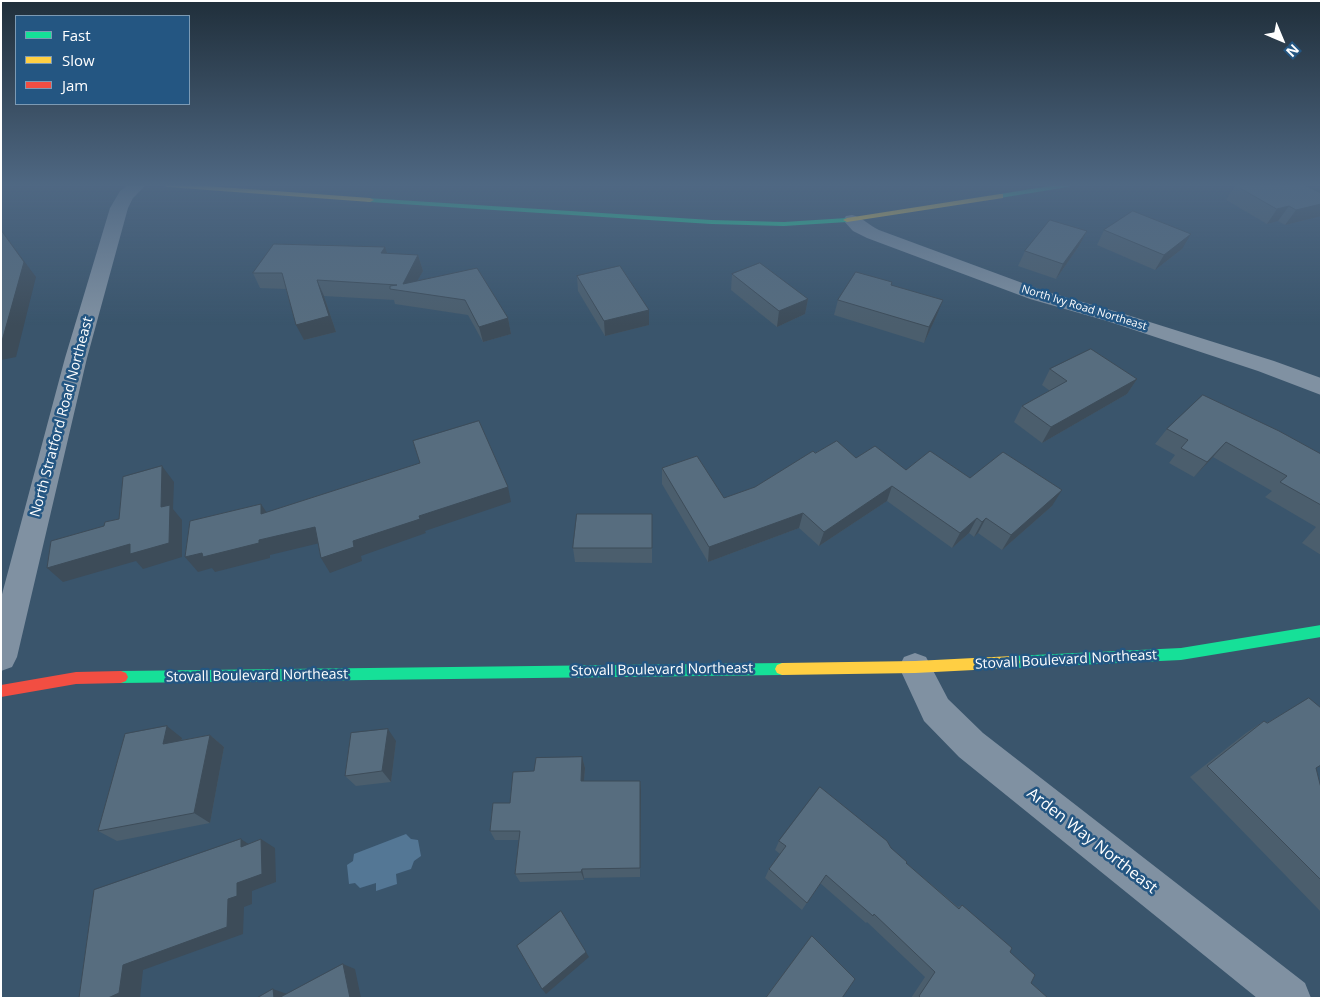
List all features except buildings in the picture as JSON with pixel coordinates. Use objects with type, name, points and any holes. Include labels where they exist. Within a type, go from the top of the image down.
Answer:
[{"type":"street","name":"North Stratford Road Northeast","points":[[1,657],[12,573],[112,232]]},
{"type":"street","name":"North Ivy Road Northeast","points":[[868,232],[1037,295],[1114,317],[1247,360],[1321,387]]},
{"type":"street","name":"Stovall Boulevard Northeast","points":[[1,691],[76,678],[915,667],[1181,654],[1321,630]]},
{"type":"street","name":"Arden Way Northeast","points":[[915,667],[936,710],[971,745],[1290,998]]},
{"type":"water","points":[[406,834],[411,839],[418,840],[421,856],[414,861],[411,869],[396,874],[397,884],[376,891],[376,883],[360,888],[355,883],[349,884],[347,865],[353,861],[354,854]]},
{"type":"traffic: fast","points":[[1013,662],[1181,654],[1321,631]]},
{"type":"traffic: fast","points":[[121,677],[782,669]]},
{"type":"traffic: slow","points":[[782,669],[915,667],[1013,662]]},
{"type":"traffic: jam","points":[[1,691],[76,678],[121,677]]}]
